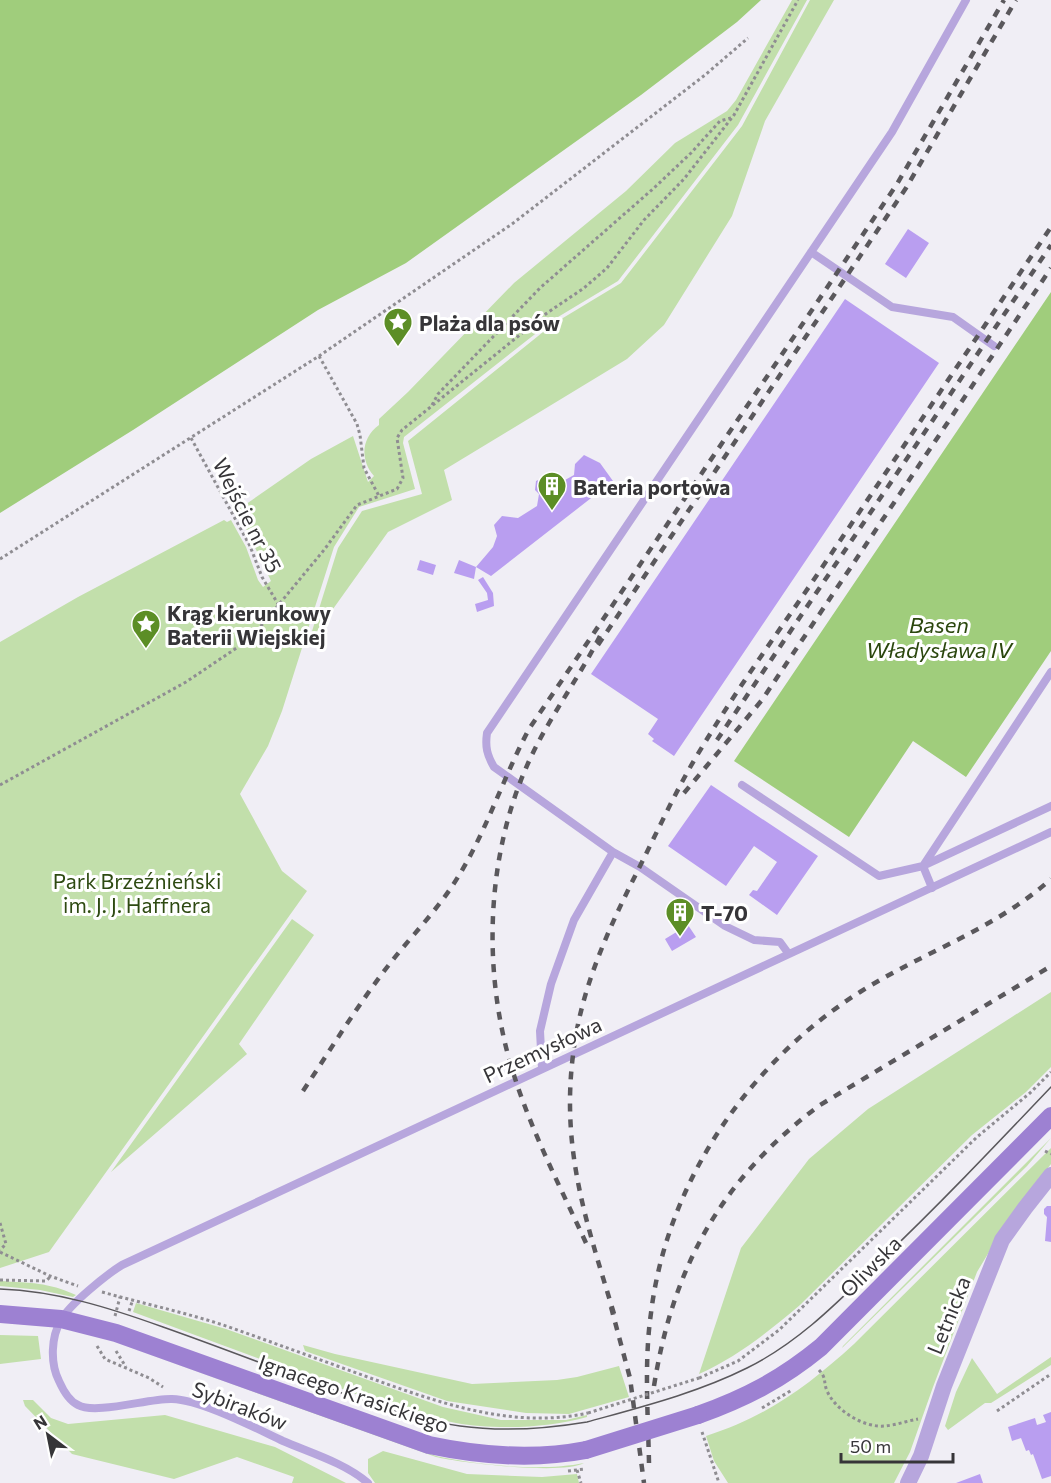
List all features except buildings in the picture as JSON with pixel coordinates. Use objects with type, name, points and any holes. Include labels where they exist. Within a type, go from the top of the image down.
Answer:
[{"type":"street","name":"Oliwska","points":[[700,1423],[724,1406],[779,1378],[821,1347],[1051,1116]]},
{"type":"street","name":"Letnicka","points":[[908,1483],[921,1456],[944,1386],[1002,1240],[1051,1175]]},
{"type":"street","name":"Ignacego Krasickiego","points":[[0,1314],[62,1318],[116,1333],[429,1445],[458,1451],[511,1456],[548,1455],[586,1450],[700,1423]]},
{"type":"lane","points":[[788,953],[780,942],[754,940],[725,926],[639,867],[613,852],[494,767],[485,746],[487,733],[892,132],[966,0]]},
{"type":"lane","points":[[811,252],[892,307],[953,317],[994,346]]},
{"type":"lane","points":[[923,866],[1051,672]]},
{"type":"lane","points":[[742,785],[879,876],[923,866],[1051,806]]},
{"type":"lane","name":"Przemysłowa","points":[[62,1318],[106,1275],[122,1265],[1051,831]]},
{"type":"lane","points":[[542,1069],[540,1031],[551,984],[574,920],[613,852]]},
{"type":"lane","points":[[923,866],[932,888]]},
{"type":"lane","name":"Sybiraków","points":[[62,1318],[55,1335],[54,1366],[61,1385],[74,1402],[87,1408],[174,1399],[223,1414],[346,1469],[368,1483]]},
{"type":"path","points":[[0,785],[186,682],[241,645],[261,626],[324,550],[350,512],[357,505],[397,489],[403,478],[397,438],[402,430],[547,313],[596,279],[644,220],[677,187],[732,118],[798,0]]},
{"type":"path","points":[[0,559],[319,356],[512,224],[705,75],[748,38]]},
{"type":"path","points":[[431,407],[438,394],[540,288],[654,188],[720,121],[732,118]]},
{"type":"path","points":[[319,356],[357,424],[364,468],[379,496]]},
{"type":"path","name":"Wejście nr 35","points":[[191,438],[250,546],[262,577],[278,605]]},
{"type":"path","points":[[0,1224],[6,1244],[0,1251],[50,1276],[227,1326],[445,1404],[493,1414],[565,1417],[588,1413],[699,1378],[738,1361],[779,1330],[977,1137],[1030,1094],[1051,1072]]},
{"type":"path","points":[[1045,1150],[1051,1154]]},
{"type":"path","points":[[0,1280],[46,1281],[50,1276]]},
{"type":"path","points":[[113,1320],[120,1297]]},
{"type":"path","points":[[129,1311],[133,1299]]},
{"type":"path","points":[[97,1346],[105,1359],[149,1378],[164,1388],[174,1399]]},
{"type":"path","points":[[116,1351],[128,1368]]},
{"type":"path","points":[[819,1370],[826,1378],[827,1390],[840,1407],[856,1420],[883,1426],[918,1419],[932,1421]]},
{"type":"path","points":[[998,1411],[1051,1374]]},
{"type":"path","points":[[700,1423],[719,1483]]},
{"type":"path","points":[[577,1470],[581,1483]]},
{"type":"green space","name":"Park Brzeźnieński im. J. J. Haffnera","points":[[792,0],[807,0],[738,125],[618,281],[553,320],[404,437],[403,443],[415,489],[359,507],[334,547],[282,711],[268,746],[240,794],[282,871],[307,891],[49,1252],[0,1268],[0,642],[78,597],[224,520],[227,522],[231,520],[246,547],[258,580],[263,587],[271,581],[239,514],[239,509],[311,459],[353,436],[368,482],[374,476],[366,463],[366,443],[373,430],[379,425],[379,419],[514,283],[626,191],[675,143],[727,111],[736,100]]},
{"type":"green space","points":[[810,0],[834,0],[765,121],[732,216],[664,325],[627,359],[444,470],[452,500],[388,532],[308,644],[338,548],[362,511],[422,494],[408,441],[553,324],[621,283],[742,126]]},
{"type":"green space","points":[[292,919],[314,935],[239,1044],[247,1054],[111,1172]]},
{"type":"green space","points":[[1051,992],[1051,1067],[1026,1092],[972,1135],[800,1305],[739,1352],[699,1374],[741,1248],[809,1159],[868,1109]]},
{"type":"green space","points":[[1051,1138],[1027,1166],[842,1348],[843,1346]]},
{"type":"green space","points":[[1051,1148],[1051,1164],[1010,1217],[977,1272],[910,1452],[894,1483],[728,1483],[714,1461],[706,1436],[767,1410],[820,1373],[854,1344]]},
{"type":"green space","points":[[0,1281],[47,1285],[76,1295],[73,1297],[40,1290],[0,1286]]},
{"type":"green space","points":[[136,1303],[226,1329],[443,1407],[501,1420],[566,1420],[587,1415],[587,1417],[556,1424],[504,1427],[471,1425],[435,1419],[375,1401],[133,1312]]},
{"type":"green space","points":[[0,1335],[38,1336],[41,1359],[0,1364]]},
{"type":"green space","points":[[123,1345],[436,1456],[471,1462],[529,1467],[584,1463],[556,1468],[535,1468],[489,1465],[436,1457]]},
{"type":"green space","points":[[303,1345],[472,1384],[557,1380],[619,1366],[629,1397],[569,1414],[526,1413],[447,1401],[305,1351]]},
{"type":"green space","points":[[1051,1357],[1051,1365],[991,1403],[985,1403],[948,1430],[945,1426],[956,1392],[972,1358],[997,1394]]},
{"type":"green space","points":[[23,1400],[33,1400],[51,1418],[68,1424],[165,1415],[275,1447],[346,1483],[292,1483],[294,1477],[237,1457],[174,1479],[72,1454],[25,1406]]},
{"type":"green space","points":[[383,1451],[467,1474],[542,1477],[577,1474],[579,1483],[375,1483],[368,1473],[368,1459]]},
{"type":"water","points":[[0,0],[761,0],[737,22],[641,95],[406,263],[318,310],[0,513]]},
{"type":"water","name":"Basen Władysława IV","points":[[1051,292],[1051,651],[966,777],[913,741],[849,837],[734,761]]},
{"type":"tram line","points":[[0,1289],[42,1293],[103,1307],[358,1399],[426,1420],[476,1428],[508,1429],[540,1428],[587,1422],[708,1385],[747,1368],[783,1347],[832,1307],[900,1242],[1051,1087]]},
{"type":"railway","points":[[303,1091],[377,981],[442,901],[458,877],[478,841],[529,729],[897,184],[1004,0]]},
{"type":"railway","points":[[598,645],[906,188],[1016,0]]},
{"type":"railway","points":[[614,1314],[579,1187],[571,1123],[570,1090],[577,1030],[598,957],[618,910],[671,803],[717,722],[1051,227]]},
{"type":"railway","points":[[717,740],[1051,245]]},
{"type":"railway","points":[[684,793],[762,700],[1051,268]]},
{"type":"railway","points":[[586,1243],[535,1131],[510,1062],[495,987],[493,909],[497,870],[516,794],[538,743],[600,636]]},
{"type":"railway","points":[[649,1463],[648,1350],[651,1313],[660,1264],[675,1217],[695,1172],[720,1130],[749,1090],[783,1053],[820,1021],[884,978],[1006,913],[1051,879]]},
{"type":"railway","points":[[654,1386],[674,1302],[689,1264],[707,1228],[729,1194],[755,1163],[820,1105],[1051,966]]},
{"type":"railway","points":[[611,1307],[630,1378],[644,1483]]},
{"type":"place","name":"Plaża dla psów","points":[[398,348]]},
{"type":"place","name":"Bateria portowa","points":[[552,512]]},
{"type":"place","name":"Krąg kierunkowy Baterii Wiejskiej","points":[[146,650]]},
{"type":"place","name":"T-70","points":[[680,938]]}]
